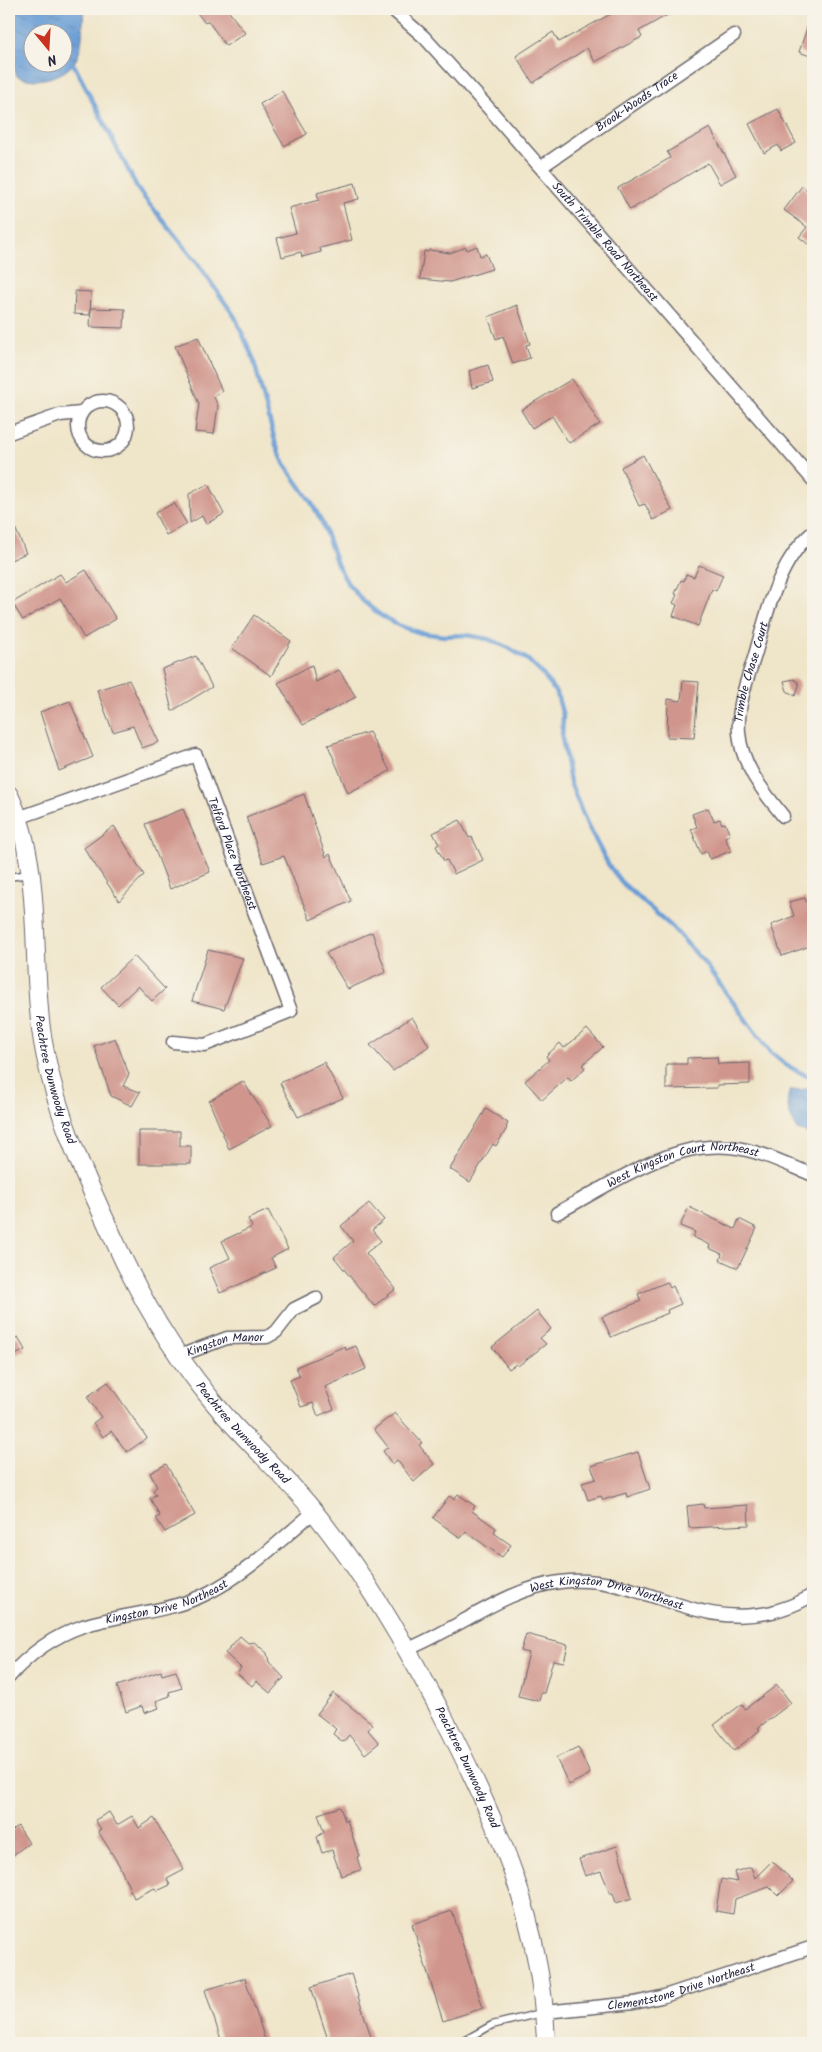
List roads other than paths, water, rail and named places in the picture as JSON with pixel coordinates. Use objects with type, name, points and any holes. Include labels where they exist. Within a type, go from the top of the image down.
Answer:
[{"type":"main road","name":"Peachtree Dunwoody Road","points":[[9,795],[18,818],[30,874],[40,1026],[46,1059],[61,1109],[78,1155],[117,1247],[153,1318],[195,1380],[224,1415],[282,1473],[314,1512],[363,1578],[408,1649],[475,1779],[502,1840],[530,1922],[545,2012],[546,2043]]},
{"type":"street","name":"South Trimble Road Northeast","points":[[392,9],[424,37],[541,167],[813,480]]},
{"type":"street","name":"Brook-Woods Trace","points":[[541,167],[734,35]]},
{"type":"street","points":[[9,433],[60,415],[81,413],[95,402],[103,401],[119,406],[128,421],[125,438],[114,449],[106,451],[90,448],[80,436],[78,428],[81,413]]},
{"type":"street","name":"Trimble Chase Court","points":[[783,816],[757,783],[746,761],[739,733],[740,702],[770,605],[785,568],[795,552],[813,532]]},
{"type":"street","name":"Telford Place Northeast","points":[[18,818],[196,756],[291,1011],[204,1045],[173,1042]]},
{"type":"street","name":"West Kingston Court Northeast","points":[[557,1213],[659,1159],[703,1147],[729,1147],[755,1152],[813,1174]]},
{"type":"street","name":"Kingston Manor","points":[[180,1356],[227,1338],[267,1337],[276,1332],[294,1310],[316,1298]]},
{"type":"street","name":"Kingston Drive Northeast","points":[[9,1677],[30,1656],[64,1634],[84,1626],[172,1607],[208,1594],[240,1573],[314,1512]]},
{"type":"street","name":"West Kingston Drive Northeast","points":[[408,1649],[512,1594],[536,1586],[562,1581],[615,1584],[698,1612],[721,1616],[752,1616],[784,1609],[813,1594]]},
{"type":"street","name":"Clementstone Drive Northeast","points":[[545,2012],[634,2003],[660,1997],[813,1947]]},
{"type":"lane","points":[[9,878],[30,874]]},
{"type":"lane","points":[[460,2043],[492,2025],[545,2012]]},
{"type":"water","points":[[9,9],[84,9],[80,51],[72,65],[72,22],[22,22],[22,72],[63,72],[52,77],[34,80],[17,76],[9,55]]},
{"type":"water","points":[[813,1088],[813,1135],[797,1130],[788,1105],[788,1095],[790,1091]]},
{"type":"waterway","points":[[74,65],[139,191],[196,261],[235,317],[253,358],[276,445],[285,465],[311,502],[322,522],[337,564],[348,584],[363,601],[380,615],[400,626],[421,633],[444,636],[466,635],[488,639],[509,648],[528,660],[544,676],[557,694],[563,716],[562,738],[570,782],[587,824],[608,864],[621,882],[672,927],[702,960],[769,1051],[786,1065],[813,1079]]}]
